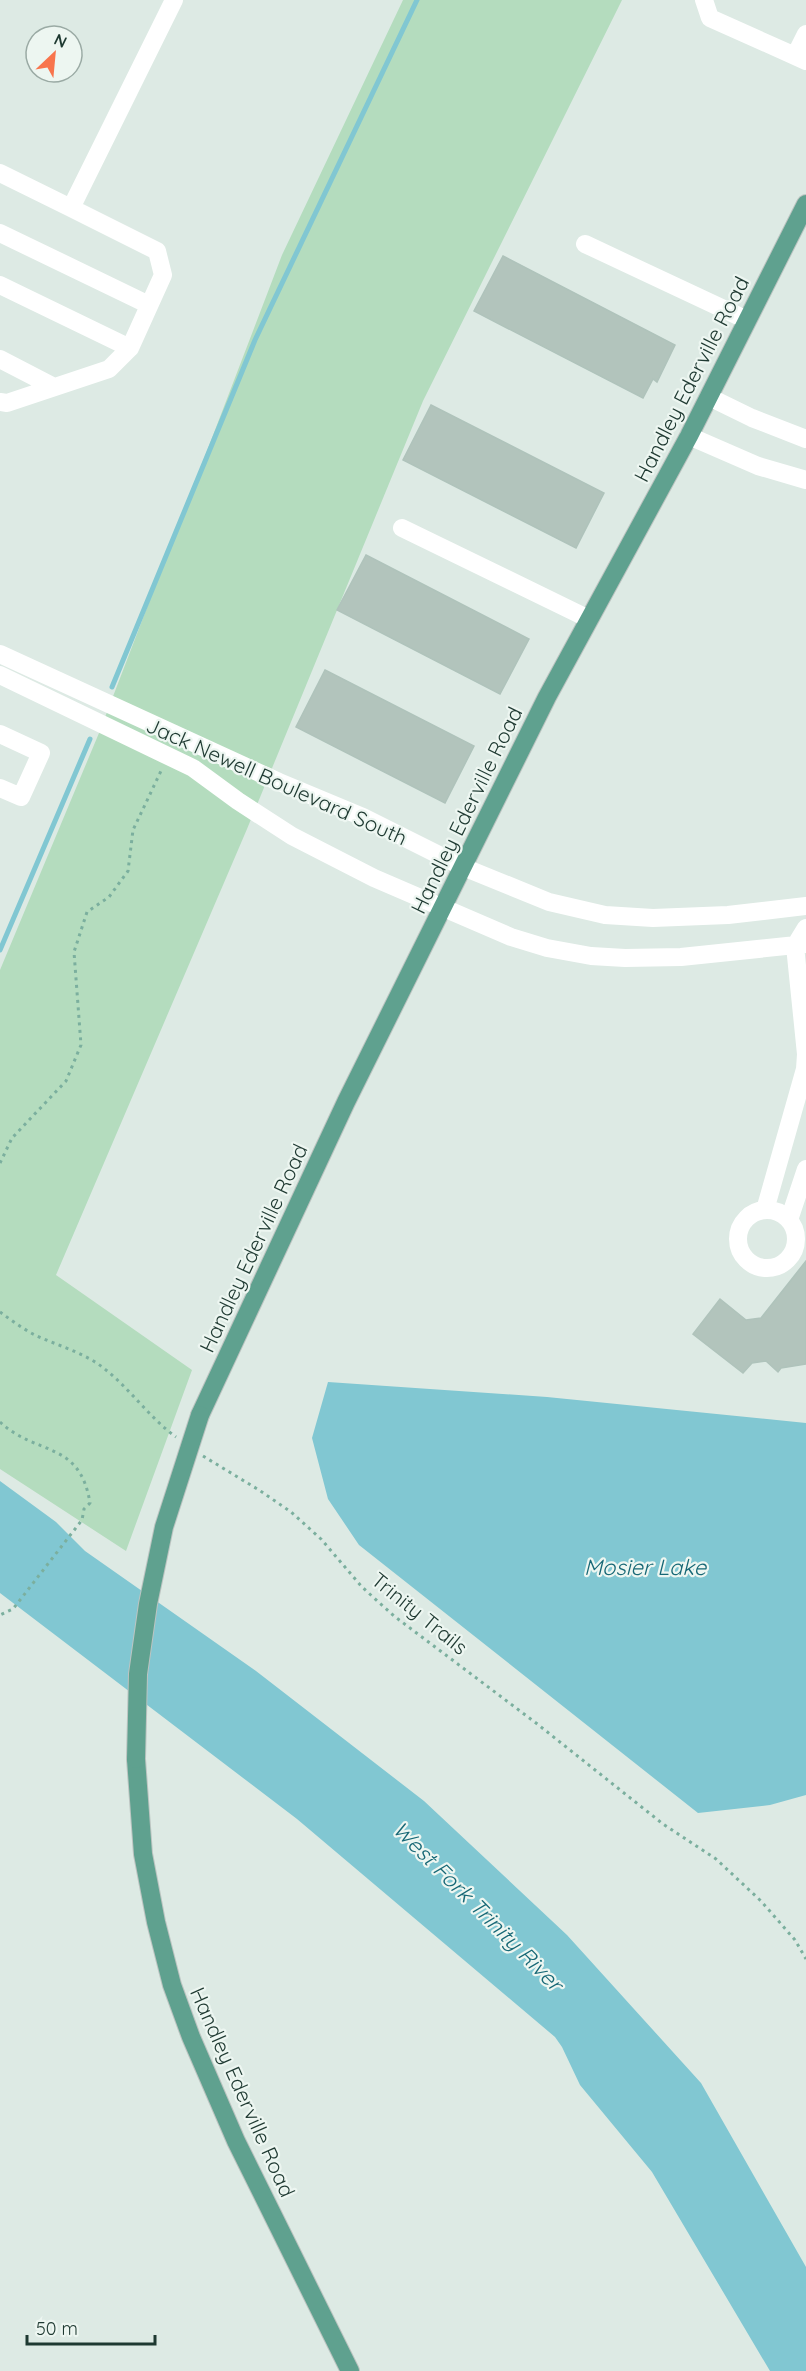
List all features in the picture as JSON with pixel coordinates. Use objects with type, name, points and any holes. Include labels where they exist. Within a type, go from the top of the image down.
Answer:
[{"type":"main road","name":"Handley Ederville Road","points":[[350,2371],[236,2141],[191,2037],[172,1985],[164,1953],[143,1854],[136,1758],[138,1674],[148,1604],[164,1527],[200,1415],[346,1102],[547,697],[689,436],[806,204]]},
{"type":"street","points":[[71,208],[174,0]]},
{"type":"street","points":[[704,0],[710,18],[801,59],[806,34]]},
{"type":"street","points":[[0,173],[158,251],[163,275],[130,348],[109,369],[7,403],[0,402]]},
{"type":"street","points":[[0,233],[149,305]]},
{"type":"street","points":[[585,244],[747,320]]},
{"type":"street","points":[[0,285],[130,348]]},
{"type":"street","points":[[0,359],[54,387]]},
{"type":"street","points":[[709,397],[752,418],[806,439]]},
{"type":"street","points":[[689,436],[758,466],[806,480]]},
{"type":"street","points":[[402,528],[589,619]]},
{"type":"street","name":"Jack Newell Boulevard South","points":[[0,654],[279,782],[363,817],[463,867],[549,902],[605,915],[653,918],[728,915],[806,906]]},
{"type":"street","name":"Jack Newell Boulevard South","points":[[0,675],[194,768],[238,801],[292,836],[442,909],[511,937],[548,948],[591,956],[625,958],[681,957],[800,945]]},
{"type":"street","points":[[0,734],[41,753],[21,797],[0,788]]},
{"type":"street","points":[[765,1210],[805,1069],[800,945],[806,928]]},
{"type":"street","points":[[789,1220],[806,1169]]},
{"type":"street","points":[[765,1210],[780,1212],[789,1220],[801,1238],[792,1255],[779,1266],[765,1269],[746,1260],[738,1244],[740,1228],[745,1220],[755,1212],[765,1210]]},
{"type":"path","points":[[0,1162],[12,1137],[66,1081],[81,1045],[74,952],[87,912],[109,897],[128,871],[133,830],[168,756]]},
{"type":"path","points":[[0,1312],[33,1334],[98,1364],[121,1383],[167,1431],[185,1443]]},
{"type":"path","points":[[0,1422],[6,1428],[57,1450],[83,1475],[88,1487],[90,1503],[84,1509],[82,1520],[13,1609],[0,1615]]},
{"type":"path","name":"Trinity Trails","points":[[203,1456],[291,1512],[321,1539],[362,1587],[394,1616],[536,1723],[663,1824],[716,1859],[761,1901],[795,1940],[806,1959]]},
{"type":"green space","points":[[403,0],[622,0],[423,401],[247,829],[56,1275],[192,1370],[126,1551],[0,1469],[0,970],[99,733],[282,255]]},
{"type":"water","name":"Mosier Lake","points":[[328,1382],[547,1397],[806,1423],[806,1795],[770,1805],[698,1813],[359,1545],[328,1499],[312,1438]]},
{"type":"water","name":"West Fork Trinity River","points":[[0,1481],[56,1522],[85,1551],[256,1671],[424,1801],[567,1935],[701,2083],[806,2267],[806,2371],[770,2371],[652,2172],[580,2085],[555,2037],[297,1819],[0,1593]]},
{"type":"building","points":[[503,256],[675,345],[657,382],[653,379],[643,398],[474,311]]},
{"type":"building","points":[[431,405],[604,493],[576,548],[403,460]]},
{"type":"building","points":[[366,555],[529,639],[500,694],[337,610]]},
{"type":"building","points":[[325,670],[474,746],[445,803],[296,727]]},
{"type":"building","points":[[806,1261],[806,1364],[781,1368],[778,1372],[766,1361],[752,1363],[743,1373],[693,1334],[720,1299],[746,1320],[761,1318]]},
{"type":"waterway","points":[[112,687],[255,340],[417,0]]},
{"type":"waterway","points":[[0,950],[90,739]]}]
